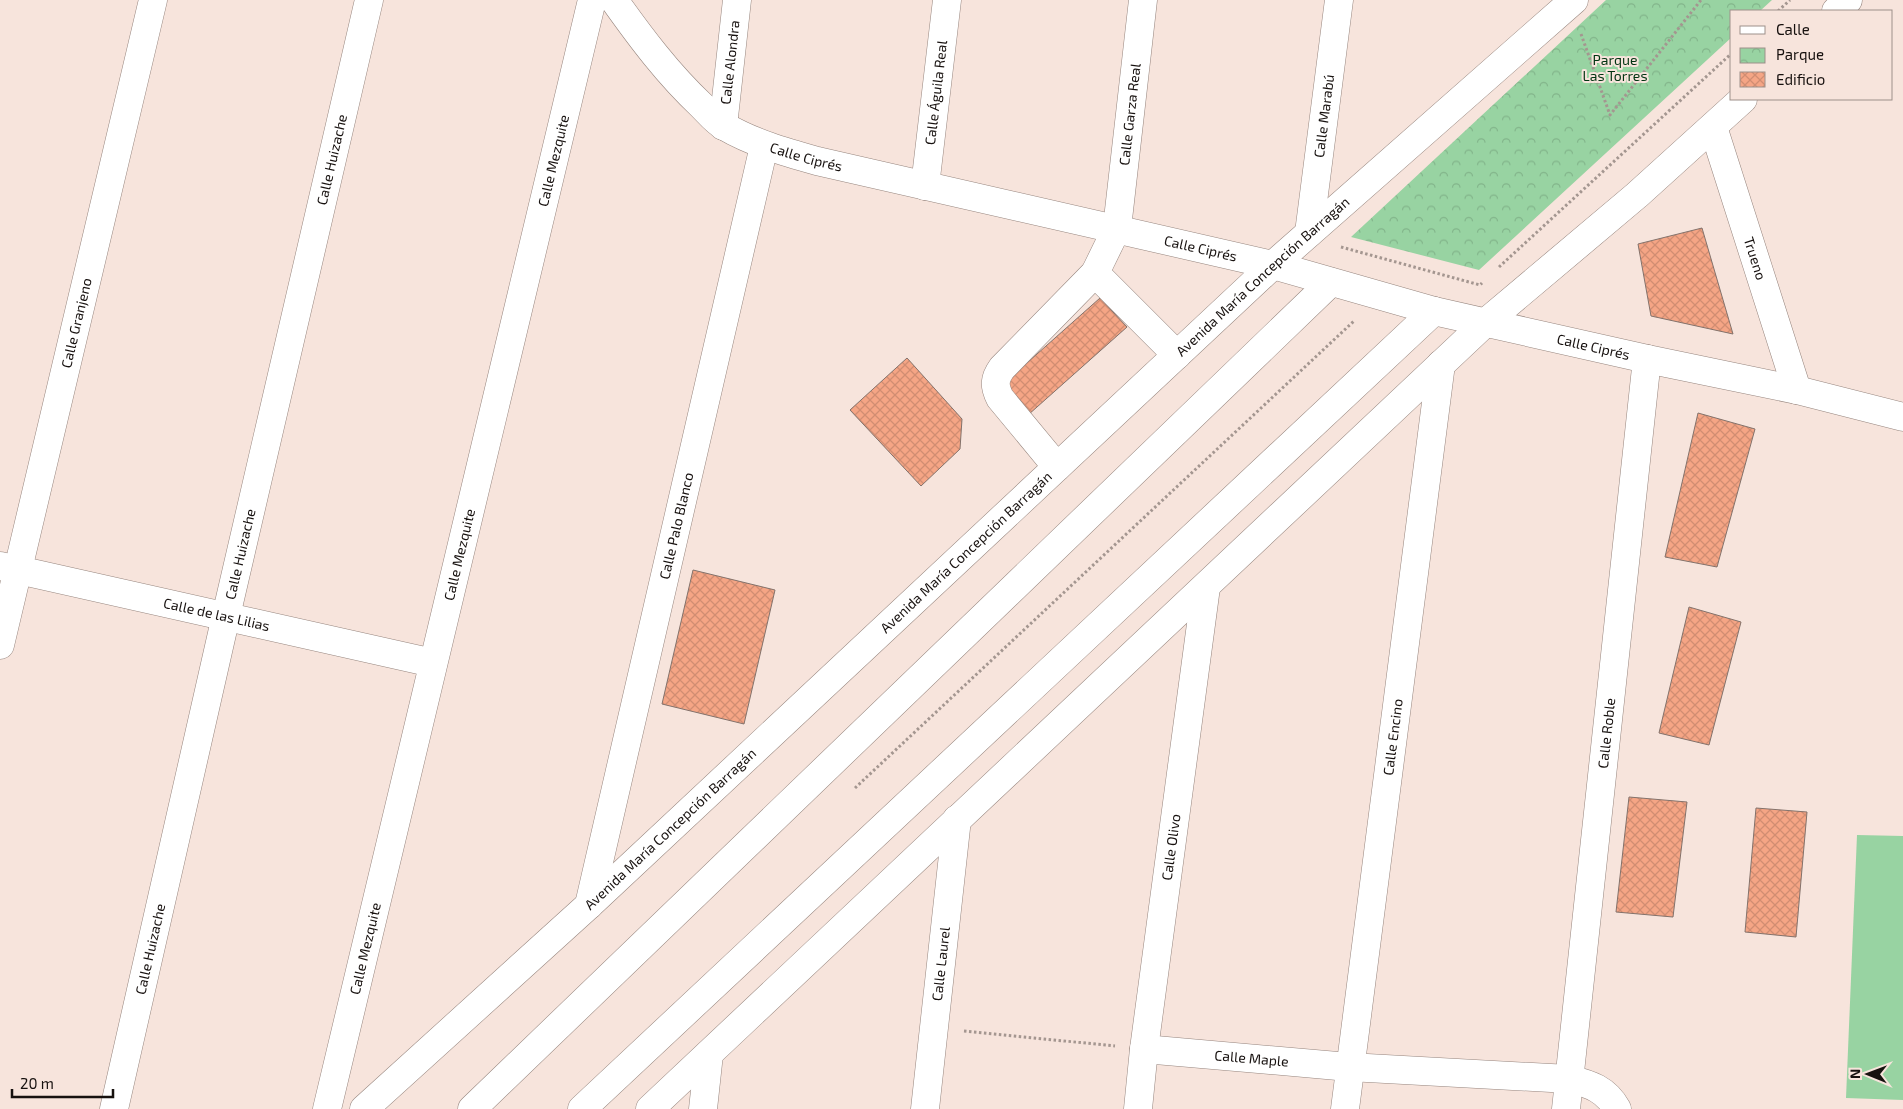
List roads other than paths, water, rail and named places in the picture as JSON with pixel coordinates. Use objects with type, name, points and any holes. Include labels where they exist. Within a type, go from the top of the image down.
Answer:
[{"type":"street","name":"Calle Granjeno","points":[[0,645],[9,568],[153,0]]},
{"type":"street","name":"Calle Huizache","points":[[114,1109],[369,0]]},
{"type":"street","name":"Calle Mezquite","points":[[327,1109],[592,0]]},
{"type":"street","name":"Calle Ciprés","points":[[614,0],[652,53],[675,80],[723,126],[764,146],[817,161],[1273,264],[1434,311],[1647,359],[1797,390],[1903,417]]},
{"type":"street","name":"Calle Alondra","points":[[723,126],[737,0]]},
{"type":"street","name":"Calle Águila Real","points":[[925,186],[947,0]]},
{"type":"street","name":"Calle Garza Real","points":[[1117,228],[1143,0]]},
{"type":"street","name":"Calle Marabú","points":[[1309,233],[1339,0]]},
{"type":"street","points":[[1540,31],[1544,0]]},
{"type":"street","name":"Avenida María Concepción Barragán","points":[[364,1109],[589,906],[1273,264],[1574,0]]},
{"type":"street","points":[[1837,10],[1848,0]]},
{"type":"street","points":[[650,1109],[1485,323],[1637,195],[1742,100]]},
{"type":"street","name":"Trueno","points":[[1713,127],[1797,390]]},
{"type":"street","name":"Calle Palo Blanco","points":[[589,906],[764,146]]},
{"type":"street","points":[[1057,467],[1000,398],[995,388],[996,377],[1002,368],[1095,272],[1117,228]]},
{"type":"street","points":[[1095,272],[1177,355]]},
{"type":"street","points":[[472,1109],[1331,282]]},
{"type":"street","points":[[582,1109],[1434,311]]},
{"type":"street","name":"Calle Roble","points":[[1566,1109],[1647,359]]},
{"type":"street","name":"Calle Encino","points":[[1345,1109],[1441,364]]},
{"type":"street","name":"Calle de las Lilias","points":[[9,568],[433,664]]},
{"type":"street","name":"Calle Olivo","points":[[1138,1109],[1144,1050],[1206,587]]},
{"type":"street","name":"Calle Laurel","points":[[925,1109],[957,819]]},
{"type":"street","name":"Calle Maple","points":[[1144,1050],[1349,1067],[1569,1079],[1592,1085],[1604,1092],[1617,1109]]},
{"type":"street","points":[[704,1109],[709,1054]]},
{"type":"park label","name":"Parque Las Torres","points":[[1615,68]]}]
